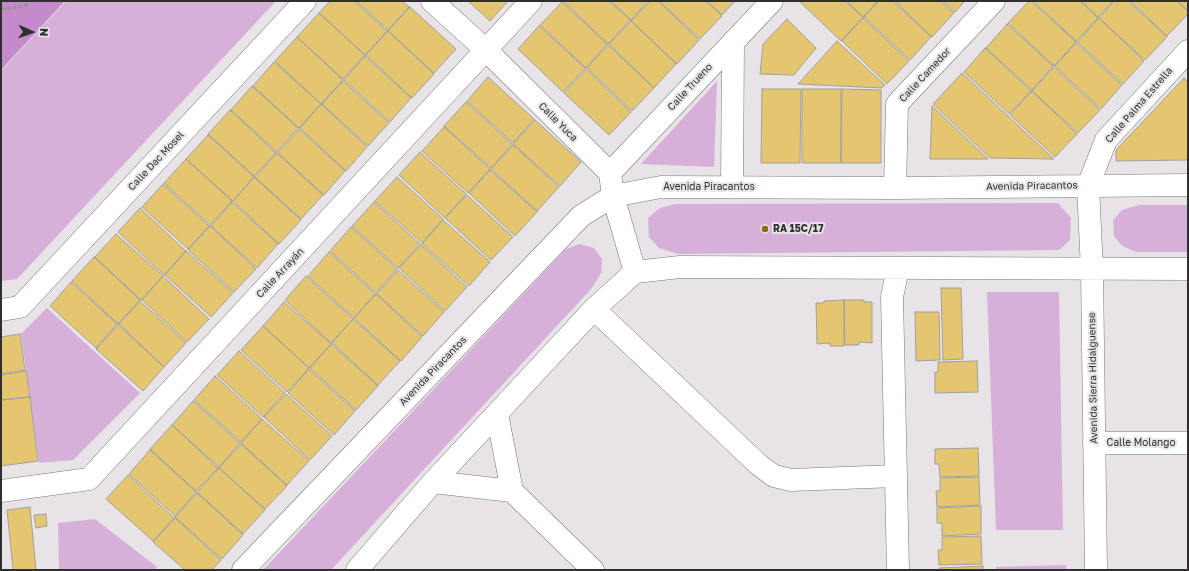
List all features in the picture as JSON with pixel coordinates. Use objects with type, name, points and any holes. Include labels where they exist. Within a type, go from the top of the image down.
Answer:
[{"type":"street","name":"Calle Dac Mosel","points":[[1,310],[20,307],[305,1]]},
{"type":"street","name":"Calle Yuca","points":[[432,1],[486,50],[610,173]]},
{"type":"street","name":"Calle Arrayán","points":[[1,491],[89,479],[532,1]]},
{"type":"street","name":"Calle Trueno","points":[[610,173],[772,1]]},
{"type":"street","name":"Calle Camedor","points":[[895,188],[897,104],[994,1]]},
{"type":"street","points":[[732,187],[733,42]]},
{"type":"street","name":"Calle Palma Estrella","points":[[1088,186],[1106,140],[1188,51]]},
{"type":"street","points":[[610,173],[613,196],[635,272]]},
{"type":"street","name":"Avenida Piracantos","points":[[243,570],[581,216],[613,196],[661,187],[895,188],[1188,185]]},
{"type":"street","name":"Avenida Sierra Hidalguense","points":[[1088,186],[1092,270],[1096,570]]},
{"type":"street","points":[[357,570],[433,482],[594,309],[635,272],[680,268],[1188,269]]},
{"type":"street","points":[[898,268],[892,297],[898,570]]},
{"type":"street","points":[[594,309],[759,465],[774,476],[791,480],[896,476]]},
{"type":"street","points":[[497,414],[512,491],[594,570]]},
{"type":"street","name":"Calle Molango","points":[[1094,443],[1188,443]]},
{"type":"street","points":[[433,482],[512,491]]},
{"type":"path","points":[[1,9],[26,6],[25,1]]},
{"type":"shaded area","points":[[1,1],[65,1],[1,70]]},
{"type":"shaded area","points":[[66,1],[276,1],[17,279],[1,281],[1,71]]},
{"type":"shaded area","points":[[717,81],[714,167],[641,164]]},
{"type":"shaded area","points":[[1058,203],[1071,218],[1070,240],[1059,250],[678,254],[659,248],[649,237],[648,218],[660,208],[675,204]]},
{"type":"shaded area","points":[[1139,205],[1188,205],[1188,252],[1136,252],[1122,246],[1114,236],[1113,220],[1122,210]]},
{"type":"shaded area","points":[[579,244],[594,248],[602,259],[601,273],[592,288],[331,570],[263,570],[566,249]]},
{"type":"shaded area","points":[[987,292],[1059,292],[1063,530],[996,530]]},
{"type":"shaded area","points":[[47,308],[140,393],[73,460],[39,463],[21,334]]},
{"type":"shaded area","points":[[95,519],[157,567],[154,570],[59,570],[58,523]]},
{"type":"shaded area","points":[[1066,565],[1066,570],[996,570],[996,567]]},
{"type":"building","points":[[330,1],[354,1],[387,31],[365,55],[319,13]]},
{"type":"building","points":[[356,1],[403,1],[409,7],[388,30]]},
{"type":"building","points":[[468,1],[508,1],[490,21]]},
{"type":"building","points":[[563,1],[609,1],[630,20],[608,44]]},
{"type":"building","points":[[611,1],[648,1],[631,20]]},
{"type":"building","points":[[650,1],[658,1],[699,40],[677,64],[631,21]]},
{"type":"building","points":[[659,1],[706,1],[722,16],[700,39]]},
{"type":"building","points":[[707,1],[735,1],[722,15]]},
{"type":"building","points":[[799,1],[845,1],[863,17],[841,41]]},
{"type":"building","points":[[847,1],[878,1],[863,17]]},
{"type":"building","points":[[879,1],[893,1],[931,37],[910,60],[864,17]]},
{"type":"building","points":[[895,1],[941,1],[954,13],[932,37]]},
{"type":"building","points":[[943,1],[965,1],[955,12]]},
{"type":"building","points":[[1029,1],[1031,1],[1076,42],[1054,66],[1008,23]]},
{"type":"building","points":[[1033,1],[1080,1],[1098,18],[1076,41]]},
{"type":"building","points":[[1081,1],[1113,1],[1098,17]]},
{"type":"building","points":[[1114,1],[1128,1],[1167,37],[1145,60],[1099,18]]},
{"type":"building","points":[[1130,1],[1177,1],[1188,11],[1188,14],[1167,36]]},
{"type":"building","points":[[1177,1],[1188,1],[1188,11]]},
{"type":"building","points":[[562,2],[607,44],[586,68],[540,25]]},
{"type":"building","points":[[410,7],[456,49],[434,73],[388,31]]},
{"type":"building","points":[[319,13],[365,55],[343,79],[297,37]]},
{"type":"building","points":[[863,18],[909,61],[887,84],[842,41]]},
{"type":"building","points":[[1099,18],[1144,61],[1123,84],[1077,42]]},
{"type":"building","points":[[787,19],[816,48],[794,75],[760,74],[763,44]]},
{"type":"building","points":[[631,21],[676,64],[654,88],[609,44]]},
{"type":"building","points":[[1007,24],[1053,66],[1032,90],[986,48]]},
{"type":"building","points":[[539,26],[585,68],[563,92],[518,49]]},
{"type":"building","points":[[388,31],[434,74],[412,98],[366,55]]},
{"type":"building","points":[[297,37],[343,80],[321,104],[275,61]]},
{"type":"building","points":[[837,41],[885,85],[882,88],[798,84]]},
{"type":"building","points":[[1076,43],[1122,85],[1101,109],[1055,66]]},
{"type":"building","points":[[608,45],[654,88],[632,111],[587,68]]},
{"type":"building","points":[[985,48],[1031,91],[1009,114],[964,72]]},
{"type":"building","points":[[365,56],[411,98],[390,122],[344,80]]},
{"type":"building","points":[[274,62],[321,104],[299,128],[253,86]]},
{"type":"building","points":[[1054,67],[1100,110],[1078,133],[1032,91]]},
{"type":"building","points":[[586,69],[631,112],[609,135],[564,93]]},
{"type":"building","points":[[962,73],[1054,159],[990,158],[933,104]]},
{"type":"building","points":[[488,77],[534,119],[513,143],[467,101]]},
{"type":"building","points":[[1184,78],[1188,82],[1188,160],[1116,161],[1116,150]]},
{"type":"building","points":[[343,81],[389,123],[368,146],[322,104]]},
{"type":"building","points":[[252,86],[298,128],[277,152],[231,110]]},
{"type":"building","points":[[762,89],[801,89],[800,163],[761,163]]},
{"type":"building","points":[[802,89],[841,89],[841,163],[802,163]]},
{"type":"building","points":[[842,89],[881,90],[881,163],[841,163]]},
{"type":"building","points":[[1032,91],[1077,134],[1055,157],[1010,115]]},
{"type":"building","points":[[466,102],[512,144],[491,168],[444,126]]},
{"type":"building","points":[[321,104],[367,147],[346,171],[300,128]]},
{"type":"building","points":[[932,106],[988,159],[930,159]]},
{"type":"building","points":[[230,110],[276,153],[254,176],[208,134]]},
{"type":"building","points":[[535,120],[581,162],[560,186],[513,144]]},
{"type":"building","points":[[444,127],[490,169],[468,193],[422,151]]},
{"type":"building","points":[[299,129],[345,171],[324,195],[278,153]]},
{"type":"building","points":[[208,135],[254,177],[233,201],[186,159]]},
{"type":"building","points":[[513,145],[559,187],[537,211],[491,169]]},
{"type":"building","points":[[420,152],[466,194],[445,218],[399,175]]},
{"type":"building","points":[[277,153],[323,195],[301,219],[255,177]]},
{"type":"building","points":[[186,159],[232,201],[210,225],[164,183]]},
{"type":"building","points":[[490,170],[537,212],[515,236],[469,193]]},
{"type":"building","points":[[254,177],[301,220],[279,244],[233,201]]},
{"type":"building","points":[[397,177],[443,219],[422,243],[375,201]]},
{"type":"building","points":[[163,184],[209,226],[188,249],[142,207]]},
{"type":"building","points":[[467,195],[513,237],[491,260],[445,218]]},
{"type":"building","points":[[232,202],[278,244],[257,268],[211,226]]},
{"type":"building","points":[[374,202],[420,244],[398,268],[352,226]]},
{"type":"building","points":[[140,208],[186,251],[164,275],[118,232]]},
{"type":"building","points":[[443,220],[490,262],[469,286],[422,244]]},
{"type":"building","points":[[210,226],[256,269],[234,292],[188,250]]},
{"type":"building","points":[[351,227],[397,269],[376,293],[330,251]]},
{"type":"building","points":[[116,234],[163,276],[141,300],[95,257]]},
{"type":"building","points":[[421,245],[467,287],[445,311],[399,268]]},
{"type":"building","points":[[186,251],[233,293],[211,317],[165,275]]},
{"type":"building","points":[[329,252],[375,294],[354,318],[308,276]]},
{"type":"building","points":[[94,257],[140,300],[118,324],[72,281]]},
{"type":"building","points":[[398,270],[444,312],[423,336],[377,294]]},
{"type":"building","points":[[163,276],[209,319],[187,342],[142,300]]},
{"type":"building","points":[[306,276],[353,319],[331,343],[285,300]]},
{"type":"building","points":[[71,282],[117,324],[96,348],[50,306]]},
{"type":"building","points":[[941,288],[961,288],[963,359],[943,360]]},
{"type":"building","points":[[376,294],[422,337],[401,361],[354,318]]},
{"type":"building","points":[[844,300],[864,300],[864,302],[872,302],[872,343],[859,342],[859,345],[845,345]]},
{"type":"building","points":[[844,300],[844,346],[830,346],[830,343],[817,344],[816,303]]},
{"type":"building","points":[[140,301],[186,343],[164,367],[119,324]]},
{"type":"building","points":[[284,302],[331,344],[309,368],[263,326]]},
{"type":"building","points":[[915,312],[939,312],[940,360],[916,361]]},
{"type":"building","points":[[353,319],[400,361],[378,385],[332,343]]},
{"type":"building","points":[[118,325],[164,367],[143,391],[96,349]]},
{"type":"building","points":[[263,326],[309,368],[287,392],[241,350]]},
{"type":"building","points":[[20,334],[25,370],[1,374],[1,337]]},
{"type":"building","points":[[331,344],[378,386],[356,410],[310,368]]},
{"type":"building","points":[[239,351],[285,393],[263,417],[217,375]]},
{"type":"building","points":[[977,361],[978,392],[935,393],[935,372],[938,372],[938,362]]},
{"type":"building","points":[[309,369],[355,411],[334,435],[288,393]]},
{"type":"building","points":[[26,371],[30,397],[1,400],[1,375]]},
{"type":"building","points":[[215,376],[262,419],[241,442],[194,400]]},
{"type":"building","points":[[286,394],[332,436],[310,460],[264,417]]},
{"type":"building","points":[[30,397],[38,461],[1,466],[1,400]]},
{"type":"building","points":[[193,401],[240,443],[219,467],[172,425]]},
{"type":"building","points":[[262,419],[309,461],[287,485],[241,443]]},
{"type":"building","points":[[172,425],[218,468],[196,491],[150,449]]},
{"type":"building","points":[[241,444],[287,486],[265,509],[219,468]]},
{"type":"building","points":[[978,448],[979,476],[940,477],[939,464],[935,464],[935,449]]},
{"type":"building","points":[[150,450],[196,492],[175,516],[129,474]]},
{"type":"building","points":[[219,468],[265,510],[243,534],[197,492]]},
{"type":"building","points":[[128,475],[174,518],[153,541],[106,499]]},
{"type":"building","points":[[979,477],[980,505],[937,507],[936,491],[940,491],[940,478]]},
{"type":"building","points":[[197,493],[243,535],[222,559],[175,517]]},
{"type":"building","points":[[981,506],[981,534],[942,536],[942,523],[937,523],[937,508]]},
{"type":"building","points":[[30,507],[36,570],[13,570],[7,510]]},
{"type":"building","points":[[46,514],[47,526],[36,528],[34,515]]},
{"type":"building","points":[[175,518],[221,560],[212,570],[185,570],[153,542]]},
{"type":"building","points":[[981,536],[982,564],[939,565],[938,550],[942,550],[942,537]]},
{"type":"building","points":[[983,566],[983,570],[940,570],[939,568]]},
{"type":"place","name":"RA 15C/17","points":[[765,229]]}]
